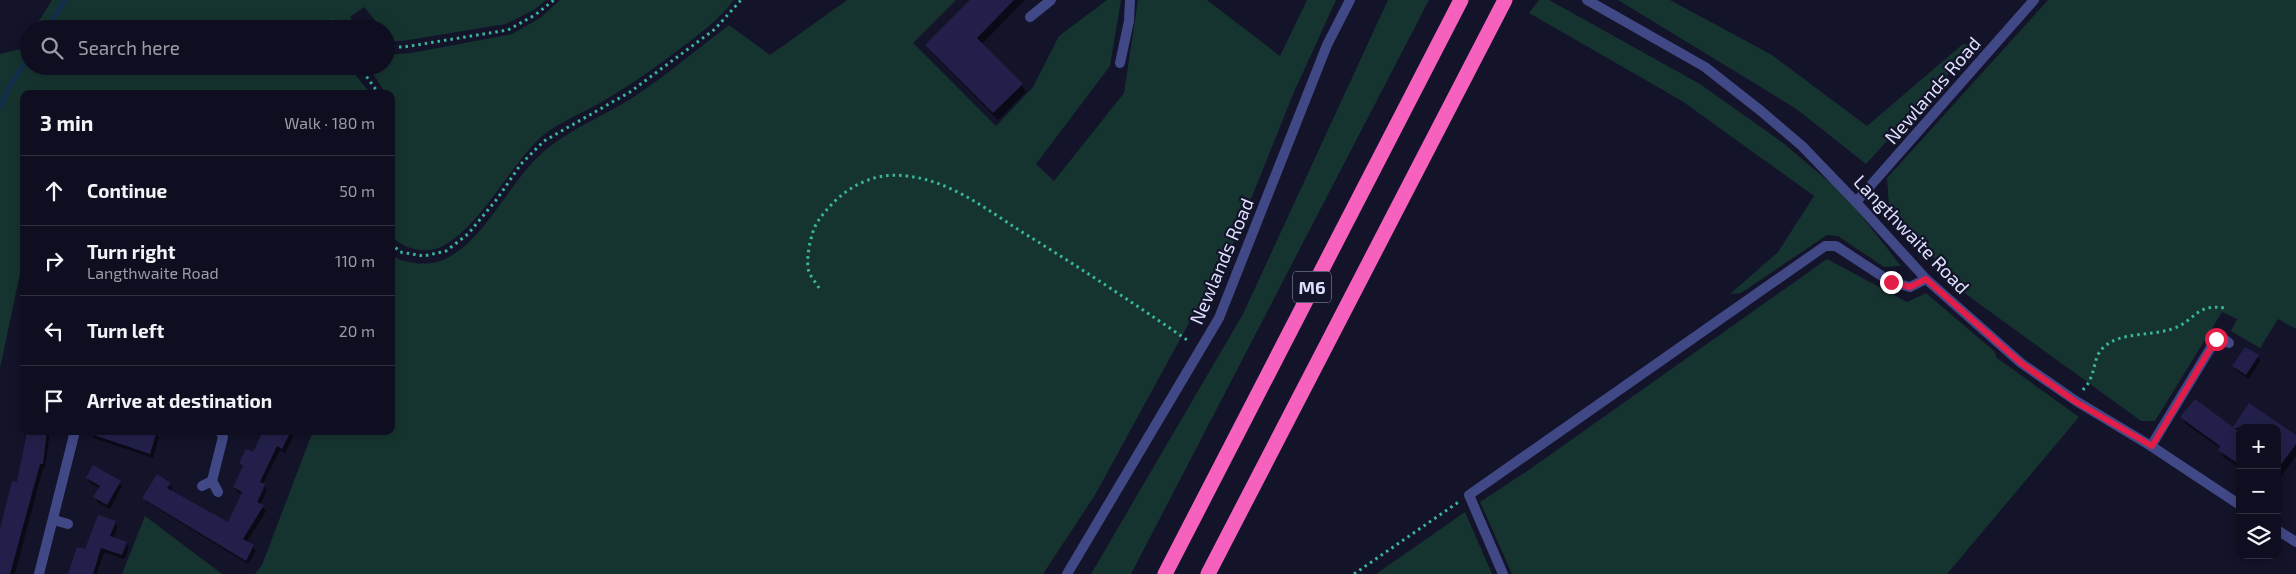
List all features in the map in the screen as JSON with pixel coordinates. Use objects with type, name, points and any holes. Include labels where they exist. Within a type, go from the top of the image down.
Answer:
[{"type":"highway","name":"M6","points":[[1164,574],[1461,0]]},
{"type":"highway","name":"M6","points":[[1208,574],[1504,0]]},
{"type":"street","points":[[1030,17],[1051,0]]},
{"type":"street","points":[[1120,63],[1129,21],[1130,0]]},
{"type":"street","name":"Newlands Road","points":[[1067,574],[1219,318],[1327,45],[1350,0]]},
{"type":"street","name":"Langthwaite Road","points":[[1587,0],[1705,68],[1761,111],[1802,146],[1926,279],[2021,363],[2076,402],[2152,446],[2236,502]]},
{"type":"street","name":"Newlands Road","points":[[1856,202],[2034,0]]},
{"type":"street","points":[[1503,574],[1469,495],[1825,246],[1836,246],[1891,282],[1910,287],[1926,279]]},
{"type":"street","points":[[2152,446],[2216,339],[2225,340],[2230,344]]},
{"type":"street","points":[[39,574],[74,435]]},
{"type":"street","points":[[218,492],[212,481],[222,435]]},
{"type":"street","points":[[202,486],[212,481]]},
{"type":"street","points":[[54,520],[68,524]]},
{"type":"street","points":[[2281,533],[2296,542]]},
{"type":"path","points":[[395,47],[508,30],[535,16],[554,0]]},
{"type":"path","points":[[395,247],[400,252],[424,256],[446,252],[468,234],[497,199],[521,164],[544,141],[630,92],[715,29],[741,0]]},
{"type":"path","points":[[366,75],[376,90]]},
{"type":"path","points":[[819,288],[808,271],[809,242],[816,224],[829,205],[842,193],[858,183],[880,176],[906,175],[954,189],[1080,268],[1201,349]]},
{"type":"path","points":[[2076,402],[2091,378],[2095,359],[2104,347],[2116,340],[2171,330],[2200,310],[2212,306],[2226,308]]},
{"type":"path","points":[[1354,574],[1469,495]]},
{"type":"green space","points":[[52,0],[546,0],[534,10],[506,24],[402,41],[395,41],[395,20],[375,20],[364,7],[350,17],[352,20],[40,20]]},
{"type":"green space","points":[[560,0],[734,0],[707,27],[648,72],[539,139],[482,211],[457,236],[443,246],[436,249],[422,250],[408,247],[396,241],[395,90],[383,90],[374,75],[395,75],[395,54],[512,34],[540,18]]},
{"type":"green space","points":[[847,0],[956,0],[913,43],[996,126],[1033,87],[1059,36],[1107,0],[1121,0],[1110,66],[1036,164],[1054,181],[1124,93],[1138,0],[1207,0],[1280,56],[1307,0],[1336,0],[1294,92],[1210,301],[1189,323],[1095,495],[1043,574],[255,574],[262,565],[311,435],[395,435],[395,257],[420,264],[435,262],[449,257],[476,235],[523,174],[548,148],[568,134],[645,90],[729,25],[770,55]]},
{"type":"green space","points":[[1388,0],[1429,0],[1131,574],[1091,574],[1243,314]]},
{"type":"green space","points":[[1539,0],[1549,0],[1700,84],[1783,143],[1846,196],[1901,266],[1884,267],[1838,236],[1827,235],[1741,293],[1730,294],[1778,252],[1814,196],[1682,101],[1529,13]]},
{"type":"green space","points":[[1618,0],[1670,0],[1772,55],[1867,126],[1963,44],[1975,45],[1866,164],[1795,108]]},
{"type":"green space","points":[[2048,0],[2296,0],[2296,329],[2278,319],[2260,348],[2231,331],[2237,319],[2222,312],[2155,421],[2141,421],[1963,292],[1889,206],[1887,178]]},
{"type":"green space","points":[[20,49],[20,75],[355,75],[368,90],[20,90],[20,274],[0,368],[0,54]]},
{"type":"green space","points":[[1827,259],[1907,302],[1926,293],[1994,351],[1997,358],[2079,417],[1947,574],[1512,574],[1480,502],[1530,469]]},
{"type":"green space","points":[[1465,512],[1492,574],[1376,574]]},
{"type":"green space","points":[[145,516],[222,574],[122,574]]},
{"type":"building","points":[[970,0],[1014,0],[977,38],[1023,84],[993,113],[925,45]]},
{"type":"building","points":[[2245,347],[2259,355],[2246,375],[2232,366]]},
{"type":"building","points":[[2195,399],[2233,427],[2249,403],[2280,424],[2236,424],[2236,428],[2234,428],[2236,429],[2236,462],[2218,450],[2220,446],[2180,417]]},
{"type":"building","points":[[2281,425],[2296,435],[2296,444],[2281,465]]},
{"type":"building","points":[[26,435],[47,435],[43,464],[40,464],[10,574],[0,574],[0,529],[12,481],[17,482]]},
{"type":"building","points":[[94,435],[156,435],[150,454]]},
{"type":"building","points":[[261,435],[289,435],[282,449],[277,446],[260,482],[265,484],[257,502],[264,505],[243,539],[254,545],[246,561],[142,498],[157,474],[171,483],[167,488],[228,522],[242,492],[233,487],[243,466],[239,463],[246,449],[253,452]]},
{"type":"building","points":[[93,465],[121,481],[107,505],[93,497],[100,486],[86,478]]},
{"type":"building","points":[[98,515],[116,521],[110,536],[127,542],[122,555],[101,548],[93,574],[68,574],[77,547],[85,549]]},
{"type":"waterway","points":[[52,20],[65,0]]},
{"type":"waterway","points":[[0,107],[8,89],[20,70]]},
{"type":"route","points":[[1891,282],[1910,287],[1926,279],[2021,363],[2076,402],[2152,446],[2216,339]]}]
